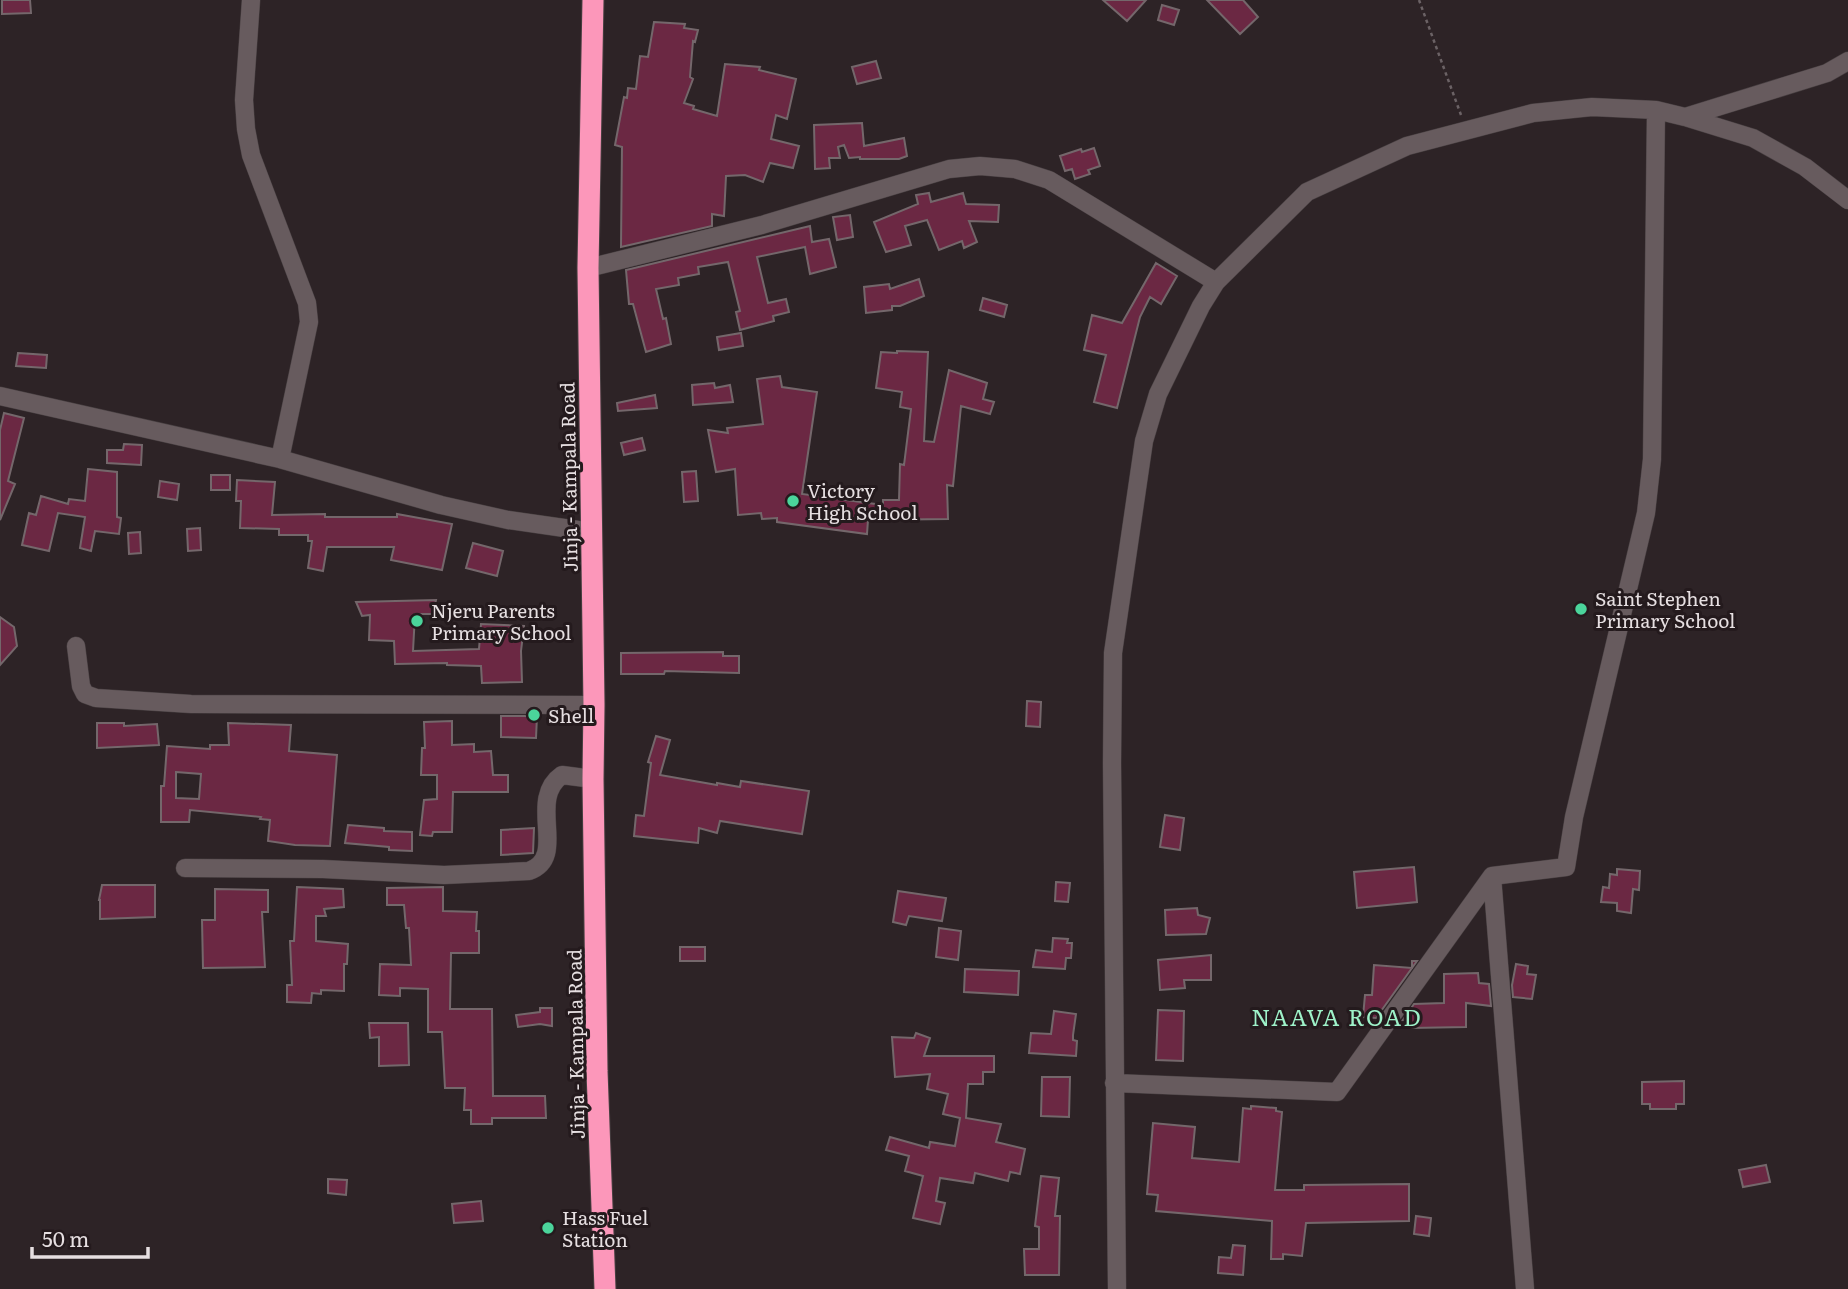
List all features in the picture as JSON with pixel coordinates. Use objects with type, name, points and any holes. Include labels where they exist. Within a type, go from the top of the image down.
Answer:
[{"type":"highway","name":"Jinja - Kampala Road","points":[[593,0],[588,268],[593,779],[596,1058],[606,1289]]},
{"type":"street","points":[[251,0],[244,100],[246,129],[251,155],[307,303],[309,322],[281,459]]},
{"type":"street","points":[[1685,117],[1827,73],[1848,61]]},
{"type":"street","points":[[1117,1289],[1113,653],[1147,429],[1158,394],[1200,306],[1216,282],[1307,192],[1407,146],[1466,129],[1545,112],[1592,107],[1656,110],[1685,117],[1753,138],[1804,167],[1848,200]]},
{"type":"street","points":[[1114,1083],[1337,1092],[1492,876],[1566,867],[1574,817],[1646,513],[1652,459],[1656,110]]},
{"type":"street","points":[[588,268],[762,225],[949,169],[980,166],[1014,169],[1049,180],[1216,282]]},
{"type":"street","points":[[0,397],[281,459],[441,505],[509,520],[592,531]]},
{"type":"street","points":[[76,646],[81,686],[85,694],[96,698],[191,704],[594,705]]},
{"type":"street","points":[[184,868],[323,869],[444,875],[529,871],[539,867],[545,859],[545,799],[554,781],[562,775],[593,779]]},
{"type":"street","points":[[1492,876],[1525,1289]]},
{"type":"path","points":[[1419,0],[1466,129]]},
{"type":"building","points":[[2,0],[30,0],[31,13],[2,14]]},
{"type":"building","points":[[1103,0],[1146,0],[1127,21]]},
{"type":"building","points":[[1207,0],[1243,0],[1258,17],[1240,34]]},
{"type":"building","points":[[1162,5],[1179,10],[1174,25],[1158,20]]},
{"type":"building","points":[[654,22],[685,24],[684,28],[698,30],[695,42],[693,41],[690,77],[693,79],[684,103],[694,106],[693,109],[717,116],[725,64],[760,67],[759,70],[796,79],[787,119],[776,115],[771,139],[799,146],[793,168],[770,163],[763,182],[745,175],[726,176],[724,216],[712,214],[712,226],[621,247],[622,147],[615,145],[624,97],[627,98],[628,88],[636,89],[640,56],[648,57]]},
{"type":"building","points":[[876,61],[881,78],[857,84],[852,67]]},
{"type":"building","points":[[862,123],[864,146],[904,138],[907,156],[899,159],[849,158],[844,145],[838,147],[840,158],[829,158],[830,168],[815,169],[814,125]]},
{"type":"building","points":[[1094,148],[1100,166],[1088,170],[1090,174],[1075,179],[1072,169],[1065,171],[1060,156]]},
{"type":"building","points":[[929,193],[931,202],[963,193],[966,204],[999,205],[998,222],[969,221],[977,242],[964,248],[962,241],[939,250],[927,220],[905,226],[911,245],[886,252],[874,222],[918,204],[916,195]]},
{"type":"building","points":[[850,215],[853,237],[837,240],[833,217]]},
{"type":"building","points":[[810,226],[812,242],[829,239],[836,267],[810,274],[805,247],[757,257],[768,303],[786,299],[789,312],[773,316],[774,321],[740,330],[736,312],[740,311],[728,262],[698,267],[699,274],[678,278],[679,285],[656,289],[671,344],[646,352],[633,304],[629,304],[626,270]]},
{"type":"building","points":[[1156,263],[1177,276],[1161,304],[1150,297],[1140,317],[1117,408],[1094,402],[1106,355],[1084,350],[1092,315],[1122,323]]},
{"type":"building","points":[[919,279],[924,296],[900,306],[892,306],[892,310],[866,313],[864,287],[889,284],[890,289]]},
{"type":"building","points":[[983,298],[1007,305],[1004,317],[980,310]]},
{"type":"building","points":[[741,333],[743,346],[719,350],[717,337]]},
{"type":"building","points":[[881,352],[928,352],[924,441],[934,442],[949,370],[987,383],[983,399],[994,402],[990,414],[961,406],[953,486],[947,485],[948,519],[868,520],[867,534],[777,522],[777,518],[762,519],[761,513],[738,515],[735,469],[716,472],[708,430],[728,433],[727,428],[763,424],[757,379],[780,376],[782,387],[817,392],[802,494],[883,505],[883,500],[899,500],[900,464],[904,465],[911,409],[900,407],[902,392],[876,388]]},
{"type":"building","points":[[18,353],[47,355],[46,368],[16,366]]},
{"type":"building","points":[[714,383],[715,388],[730,385],[733,402],[693,405],[692,385]]},
{"type":"building","points":[[655,395],[657,408],[618,411],[617,403]]},
{"type":"building","points":[[4,413],[24,418],[8,481],[15,484],[0,520],[0,430]]},
{"type":"building","points":[[642,438],[645,450],[624,455],[621,443]]},
{"type":"building","points":[[124,444],[142,445],[141,465],[107,463],[107,450],[123,450]]},
{"type":"building","points":[[88,469],[117,472],[117,517],[121,518],[119,534],[95,531],[91,551],[80,548],[85,517],[58,513],[49,551],[22,545],[29,513],[36,515],[41,496],[68,504],[69,499],[85,501]]},
{"type":"building","points":[[696,471],[698,501],[684,502],[682,472]]},
{"type":"building","points":[[211,475],[230,475],[230,490],[211,490]]},
{"type":"building","points":[[237,480],[275,482],[272,515],[397,517],[397,514],[452,524],[442,570],[391,560],[394,547],[327,547],[323,571],[308,568],[312,541],[308,541],[308,535],[279,535],[279,529],[240,528],[241,501],[236,501]]},
{"type":"building","points":[[160,481],[179,484],[177,500],[158,497]]},
{"type":"building","points":[[200,528],[201,550],[188,551],[187,529]]},
{"type":"building","points":[[140,532],[141,553],[129,554],[128,533]]},
{"type":"building","points":[[473,543],[503,551],[497,576],[466,568]]},
{"type":"building","points":[[436,600],[433,614],[415,614],[413,651],[479,649],[481,624],[524,626],[521,651],[522,682],[482,683],[481,666],[447,663],[395,664],[394,641],[369,640],[370,615],[362,616],[356,602]]},
{"type":"building","points":[[0,617],[14,627],[17,646],[0,665]]},
{"type":"building","points":[[723,652],[723,656],[739,656],[739,673],[665,671],[664,674],[621,674],[621,653]]},
{"type":"building","points":[[1027,701],[1041,702],[1040,727],[1026,726]]},
{"type":"building","points":[[501,716],[537,716],[536,738],[501,737]]},
{"type":"building","points":[[452,721],[452,745],[474,744],[474,752],[491,751],[493,775],[508,775],[508,792],[453,792],[452,832],[433,832],[432,836],[420,835],[424,800],[437,799],[437,775],[421,775],[422,748],[425,748],[424,722]]},
{"type":"building","points":[[97,723],[124,723],[124,726],[157,724],[159,745],[97,748]]},
{"type":"building","points":[[228,723],[291,725],[289,751],[337,755],[330,846],[268,841],[270,820],[260,819],[261,817],[190,810],[189,822],[161,822],[161,786],[164,786],[167,746],[210,749],[210,745],[229,745]],"holes":[[[176,772],[201,774],[199,799],[176,798]]]},
{"type":"building","points":[[656,736],[670,740],[660,775],[717,785],[740,787],[741,781],[809,791],[802,834],[720,821],[717,833],[699,828],[698,843],[634,836],[636,815],[644,816],[651,763],[648,762]]},
{"type":"building","points":[[1165,815],[1184,818],[1180,850],[1160,847]]},
{"type":"building","points":[[348,825],[412,832],[412,851],[345,843]]},
{"type":"building","points":[[534,828],[533,853],[501,855],[501,830]]},
{"type":"building","points":[[1414,867],[1417,902],[1357,908],[1354,872]]},
{"type":"building","points":[[1617,869],[1640,871],[1639,890],[1633,889],[1631,913],[1617,911],[1617,903],[1601,902],[1603,887],[1609,888],[1610,874],[1617,875]]},
{"type":"building","points":[[1056,882],[1070,883],[1068,902],[1055,901]]},
{"type":"building","points":[[102,885],[155,885],[155,917],[100,919],[99,900]]},
{"type":"building","points":[[297,887],[343,889],[344,907],[324,909],[326,916],[316,916],[316,941],[348,944],[347,964],[344,964],[344,991],[321,990],[321,994],[312,993],[311,1003],[287,1002],[287,985],[292,985],[290,941],[294,941]]},
{"type":"building","points":[[443,887],[443,911],[477,912],[476,931],[479,931],[479,953],[451,953],[450,1009],[492,1009],[493,1096],[545,1096],[546,1118],[492,1118],[492,1124],[471,1124],[471,1110],[464,1110],[465,1088],[445,1088],[442,1032],[428,1032],[428,989],[400,988],[400,996],[379,995],[380,964],[411,965],[409,928],[406,928],[404,905],[387,905],[387,888]]},
{"type":"building","points":[[215,889],[268,890],[268,912],[262,912],[265,967],[203,968],[202,920],[215,920]]},
{"type":"building","points":[[898,891],[946,898],[942,921],[909,916],[906,925],[893,922]]},
{"type":"building","points":[[1197,908],[1198,915],[1210,918],[1206,934],[1166,935],[1165,910]]},
{"type":"building","points":[[939,928],[961,931],[958,960],[936,957]]},
{"type":"building","points":[[1053,938],[1068,939],[1067,943],[1072,943],[1071,958],[1066,958],[1065,969],[1033,967],[1036,950],[1052,952]]},
{"type":"building","points":[[680,947],[705,947],[705,961],[680,961]]},
{"type":"building","points":[[1211,955],[1211,980],[1184,980],[1185,988],[1160,990],[1158,960]]},
{"type":"building","points":[[1516,964],[1528,966],[1527,974],[1536,975],[1532,999],[1513,997]]},
{"type":"building","points":[[1374,965],[1412,968],[1376,1018],[1363,1017],[1365,995],[1372,995]]},
{"type":"building","points":[[965,969],[1019,971],[1018,995],[964,992]]},
{"type":"building","points":[[1478,973],[1479,983],[1489,984],[1491,1006],[1466,1003],[1466,1027],[1411,1028],[1411,1020],[1403,1020],[1414,1004],[1444,1003],[1444,974]]},
{"type":"building","points":[[540,1008],[552,1008],[552,1026],[540,1024],[518,1027],[516,1015],[540,1012]]},
{"type":"building","points":[[1158,1010],[1184,1011],[1183,1061],[1156,1060]]},
{"type":"building","points":[[1054,1011],[1076,1014],[1073,1040],[1077,1041],[1076,1056],[1029,1053],[1031,1033],[1051,1034]]},
{"type":"building","points":[[369,1023],[408,1023],[409,1065],[379,1066],[379,1037],[370,1038]]},
{"type":"building","points":[[916,1033],[930,1038],[924,1056],[994,1056],[994,1072],[983,1072],[983,1084],[968,1084],[966,1118],[1001,1124],[996,1142],[1025,1149],[1020,1174],[1010,1172],[1008,1181],[975,1173],[973,1183],[940,1178],[936,1201],[945,1203],[940,1224],[913,1218],[923,1176],[905,1171],[909,1156],[886,1150],[890,1137],[929,1148],[930,1142],[955,1146],[960,1118],[943,1114],[948,1094],[927,1089],[930,1074],[895,1077],[892,1037],[914,1038]]},
{"type":"building","points":[[1042,1077],[1070,1077],[1069,1117],[1041,1116]]},
{"type":"building","points":[[1684,1081],[1684,1104],[1676,1104],[1676,1109],[1650,1109],[1650,1104],[1642,1104],[1642,1082]]},
{"type":"building","points":[[1251,1106],[1276,1108],[1276,1111],[1282,1112],[1275,1190],[1304,1190],[1304,1185],[1409,1184],[1409,1221],[1306,1223],[1302,1256],[1283,1254],[1283,1259],[1271,1259],[1272,1221],[1156,1211],[1158,1195],[1147,1194],[1153,1123],[1195,1127],[1192,1158],[1239,1162],[1243,1108],[1251,1109]]},
{"type":"building","points":[[1766,1165],[1770,1182],[1743,1187],[1739,1170]]},
{"type":"building","points":[[1041,1176],[1059,1178],[1055,1216],[1060,1216],[1059,1275],[1025,1275],[1024,1249],[1039,1249],[1039,1227],[1035,1226]]},
{"type":"building","points":[[328,1179],[347,1180],[346,1195],[328,1193]]},
{"type":"building","points":[[481,1201],[483,1221],[454,1223],[452,1204]]},
{"type":"building","points":[[1416,1216],[1431,1218],[1429,1236],[1414,1234]]},
{"type":"building","points":[[1233,1245],[1245,1246],[1243,1275],[1218,1273],[1219,1257],[1231,1258]]},
{"type":"place","name":"Victory High School","points":[[793,501]]},
{"type":"place","name":"Saint Stephen Primary School","points":[[1581,609]]},
{"type":"place","name":"Njeru Parents Primary School","points":[[417,621]]},
{"type":"place","name":"Shell","points":[[534,715]]},
{"type":"place","name":"Hass Fuel Station","points":[[548,1228]]},
{"type":"district","name":"NAAVA ROAD","points":[[1337,1016]]}]
